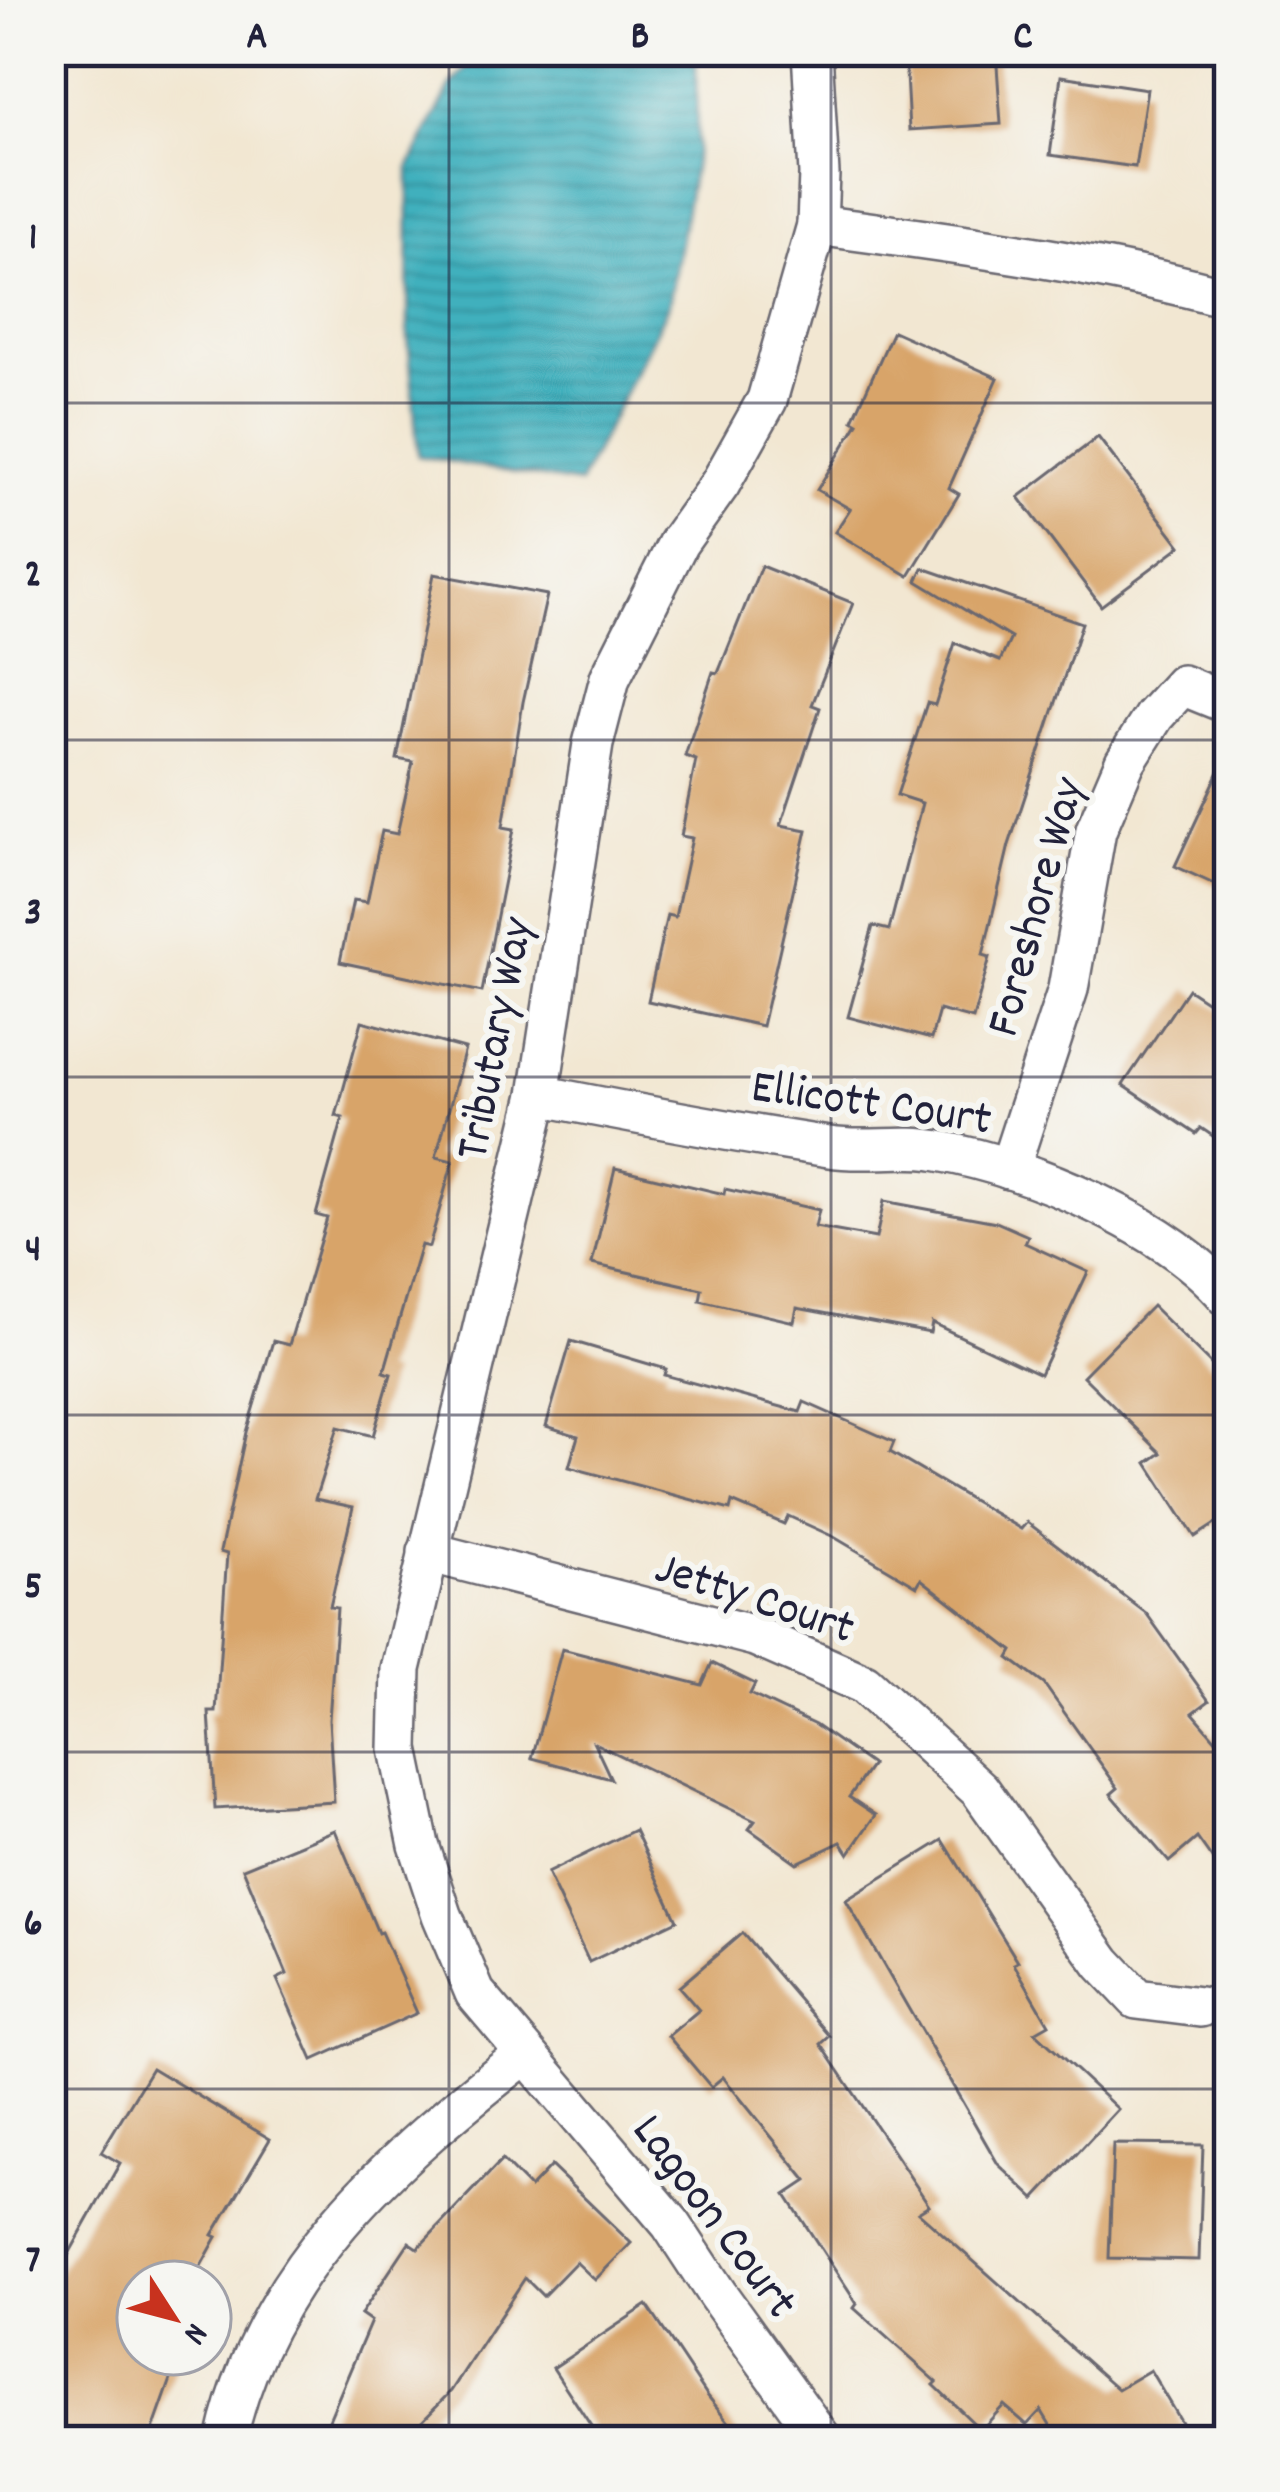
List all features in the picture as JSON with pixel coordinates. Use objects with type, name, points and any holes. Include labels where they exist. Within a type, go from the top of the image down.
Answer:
[{"type":"street","name":"Tributary Way","points":[[524,2054],[476,1993],[442,1915],[419,1845],[399,1749],[401,1669],[539,1095],[593,744],[610,678],[678,543],[720,484],[767,400],[817,225],[812,51]]},
{"type":"street","points":[[817,225],[1015,252],[1159,279],[1229,298]]},
{"type":"street","name":"Foreshore Way","points":[[1010,1169],[1068,989],[1096,830],[1125,762],[1154,716],[1182,685],[1229,704]]},
{"type":"street","name":"Ellicott Court","points":[[539,1095],[837,1148],[933,1150],[1010,1169],[1051,1182],[1133,1225],[1206,1270],[1229,1298]]},
{"type":"street","name":"Jetty Court","points":[[428,1552],[754,1636],[864,1684],[980,1790],[1103,1963],[1137,1999],[1200,2007]]},
{"type":"street","points":[[226,2441],[233,2410],[269,2322],[308,2261],[394,2161],[524,2054]]},
{"type":"street","name":"Lagoon Court","points":[[524,2054],[671,2224],[823,2441]]},
{"type":"water","points":[[481,51],[696,51],[697,146],[669,304],[579,484],[418,456],[408,337],[409,168],[451,85]]},
{"type":"building","points":[[996,51],[1001,124],[909,130],[905,55]]},
{"type":"building","points":[[1061,76],[1147,89],[1135,167],[1050,155]]},
{"type":"building","points":[[893,331],[998,378],[949,488],[959,494],[909,576],[835,532],[850,509],[817,490],[858,423],[853,420]]},
{"type":"building","points":[[1098,437],[1181,546],[1101,606],[1019,497]]},
{"type":"building","points":[[761,566],[853,603],[812,705],[820,708],[781,825],[807,830],[762,1026],[648,1001],[667,915],[675,917],[692,838],[681,836],[696,760],[685,756],[713,672],[718,673]]},
{"type":"building","points":[[923,568],[1082,623],[1009,845],[983,955],[990,957],[973,1019],[939,1010],[931,1039],[848,1017],[873,926],[889,930],[922,803],[897,795],[927,703],[935,705],[955,643],[1000,661],[1011,638],[917,581]]},
{"type":"building","points":[[434,574],[547,595],[523,702],[503,827],[514,829],[482,992],[340,962],[353,900],[367,902],[382,831],[397,834],[413,762],[397,759]]},
{"type":"building","points":[[1229,750],[1229,891],[1175,866]]},
{"type":"building","points":[[1188,989],[1229,1016],[1229,1147],[1201,1128],[1196,1134],[1123,1085]]},
{"type":"building","points":[[362,1021],[465,1049],[436,1157],[453,1161],[429,1247],[421,1245],[384,1372],[391,1374],[373,1436],[338,1427],[315,1499],[353,1507],[330,1607],[337,1608],[329,1720],[334,1802],[215,1809],[209,1712],[216,1712],[227,1554],[220,1552],[246,1432],[273,1341],[289,1345],[327,1218],[316,1215],[343,1118],[336,1116]]},
{"type":"building","points":[[615,1168],[819,1210],[815,1227],[876,1238],[884,1201],[996,1222],[1028,1236],[1025,1243],[1088,1272],[1040,1374],[932,1323],[930,1333],[797,1308],[794,1322],[700,1300],[702,1289],[592,1264]]},
{"type":"building","points":[[1152,1306],[1229,1382],[1229,1515],[1195,1537],[1147,1463],[1161,1453],[1083,1376]]},
{"type":"building","points":[[571,1341],[666,1369],[664,1375],[800,1412],[804,1402],[894,1442],[890,1452],[1021,1529],[1027,1522],[1146,1613],[1209,1701],[1193,1713],[1229,1755],[1229,1883],[1197,1838],[1169,1862],[1111,1794],[1118,1788],[1044,1684],[1009,1658],[1013,1651],[921,1579],[917,1586],[788,1516],[784,1524],[732,1502],[730,1510],[569,1467],[578,1436],[546,1426]]},
{"type":"building","points":[[562,1649],[702,1685],[712,1663],[755,1684],[750,1694],[815,1725],[872,1765],[849,1797],[876,1815],[849,1854],[841,1842],[797,1863],[749,1829],[755,1821],[594,1743],[611,1779],[532,1758]]},
{"type":"building","points":[[335,1830],[417,2013],[313,2060],[277,1979],[287,1974],[243,1868]]},
{"type":"building","points":[[635,1830],[677,1920],[589,1962],[547,1873]]},
{"type":"building","points":[[943,1840],[1018,1962],[1014,1964],[1049,2024],[1035,2032],[1118,2109],[1035,2199],[998,2164],[846,1900]]},
{"type":"building","points":[[742,1933],[830,2036],[821,2044],[929,2205],[918,2212],[1118,2389],[1150,2370],[1192,2441],[1060,2441],[1041,2410],[1027,2425],[1004,2405],[981,2430],[934,2385],[937,2382],[854,2308],[857,2304],[786,2195],[807,2181],[723,2077],[711,2087],[668,2036],[699,2010],[679,1987]]},
{"type":"building","points":[[152,2068],[270,2139],[213,2235],[217,2237],[205,2258],[114,2258],[114,2378],[171,2378],[149,2441],[51,2441],[51,2286],[120,2163],[101,2152]]},
{"type":"building","points":[[1113,2144],[1203,2145],[1199,2260],[1109,2258]]},
{"type":"building","points":[[502,2160],[530,2188],[551,2166],[631,2243],[595,2280],[576,2262],[543,2296],[525,2278],[451,2391],[402,2441],[320,2441],[371,2321],[361,2314],[409,2242],[418,2248]]},
{"type":"building","points":[[647,2305],[744,2441],[601,2441],[553,2368]]}]
